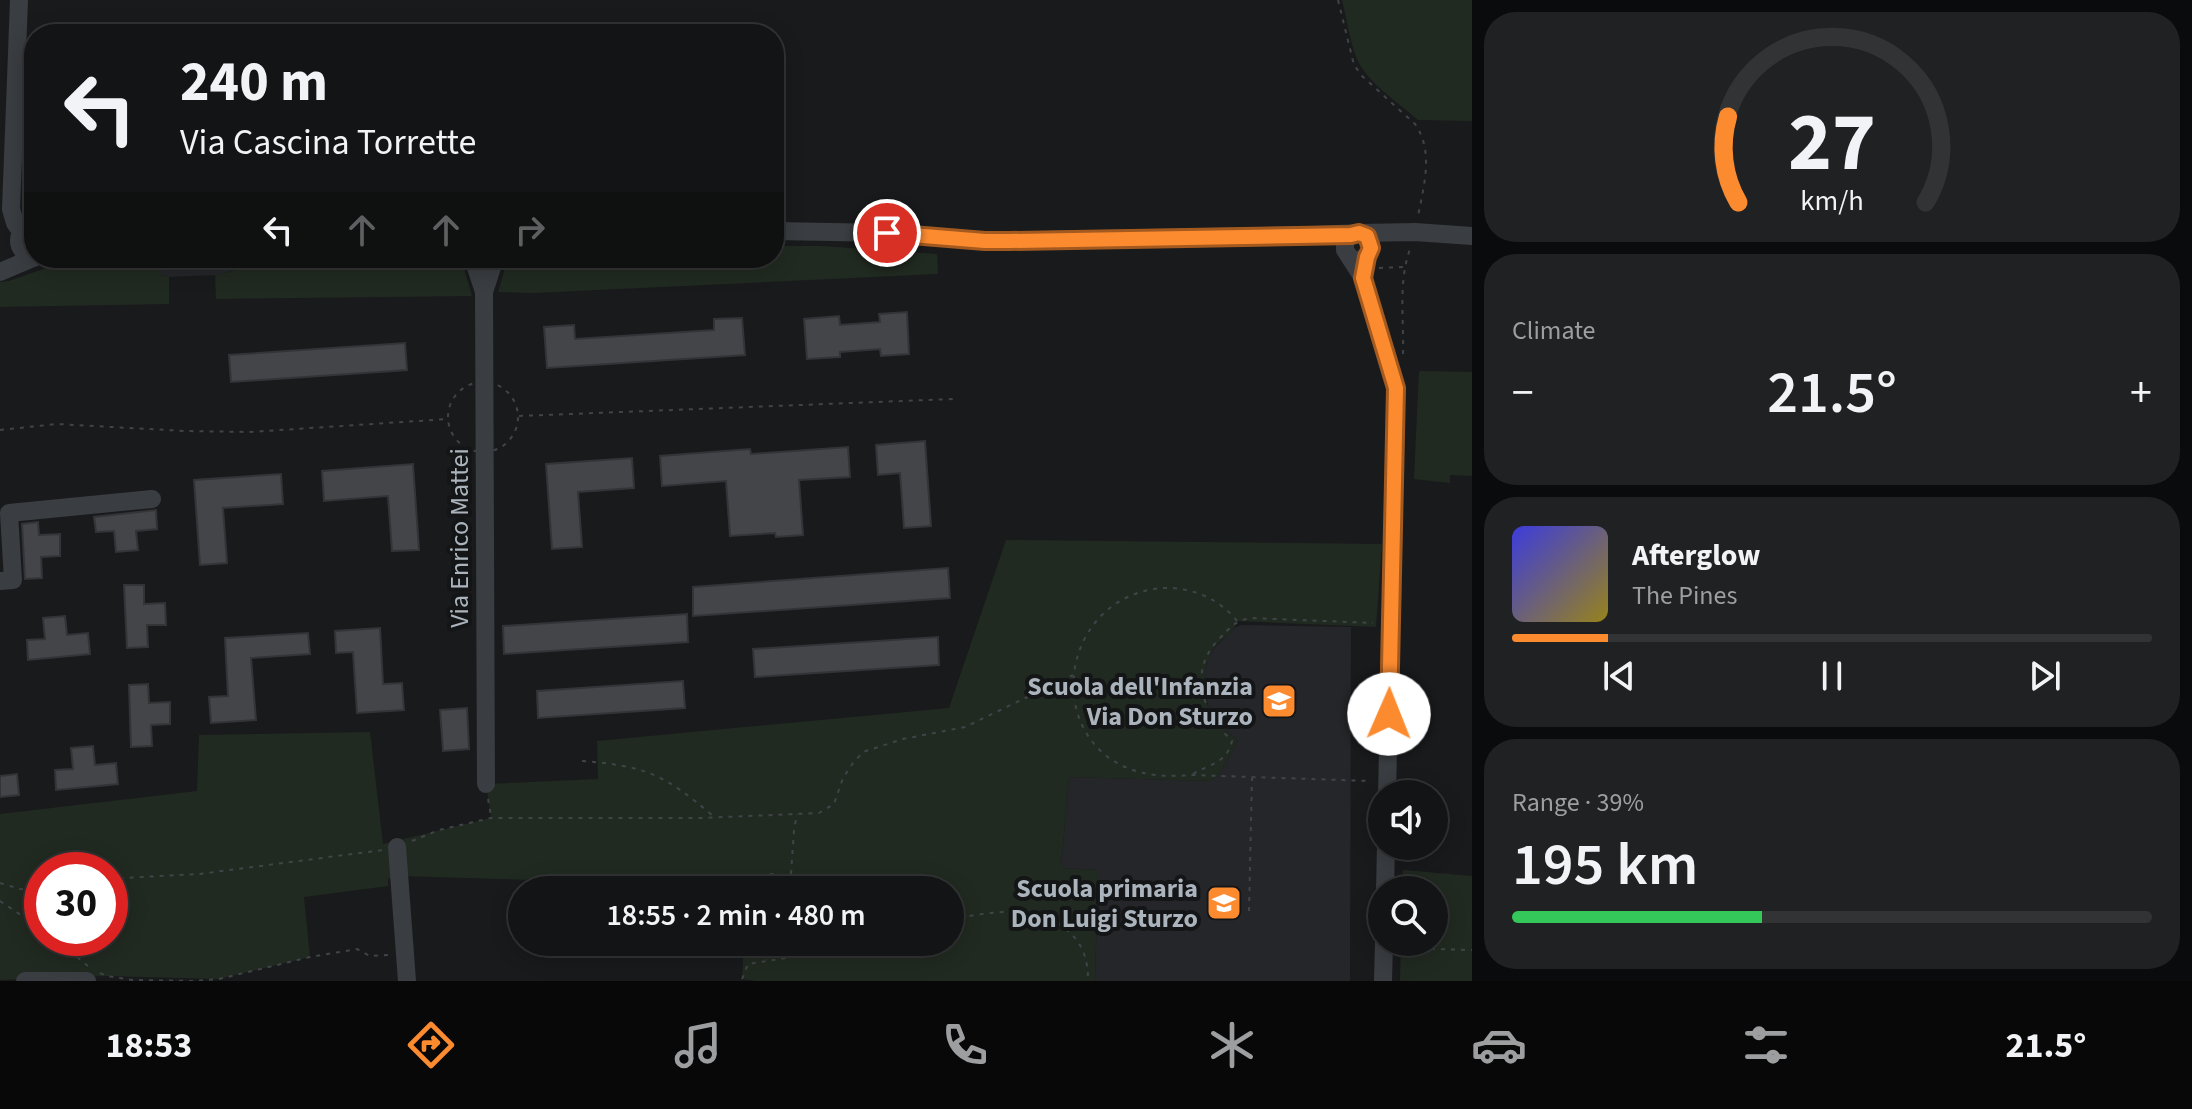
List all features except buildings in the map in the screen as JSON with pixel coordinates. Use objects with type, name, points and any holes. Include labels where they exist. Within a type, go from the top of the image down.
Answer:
[{"type":"street","points":[[19,0],[13,187],[24,207]]},
{"type":"street","points":[[784,231],[887,233],[998,241],[1315,235],[1358,247],[1394,232],[1472,236]]},
{"type":"street","points":[[0,271],[24,245]]},
{"type":"street","points":[[1358,247],[1363,278],[1396,388],[1387,780]]},
{"type":"street","name":"Via Enrico Mattei","points":[[476,268],[484,292],[486,784]]},
{"type":"street","name":"Via Enrico Mattei","points":[[484,292],[492,268]]},
{"type":"street","points":[[0,581],[13,580],[9,513],[152,499]]},
{"type":"street","points":[[397,847],[407,981]]},
{"type":"street","points":[[1383,981],[1384,956]]},
{"type":"street","points":[[25,981],[87,981]]},
{"type":"path","points":[[1338,0],[1354,65],[1415,124],[1422,134],[1426,150],[1425,177],[1407,258],[1401,305],[1402,363]]},
{"type":"path","points":[[519,416],[953,399]]},
{"type":"path","points":[[0,430],[57,424],[250,432],[448,419]]},
{"type":"path","points":[[1237,621],[1219,603],[1187,589],[1149,589],[1111,607],[1094,622],[1082,643],[1073,675],[1079,720],[1089,737],[1123,766],[1142,773],[1252,777],[1368,786]]},
{"type":"path","points":[[1192,775],[1224,758],[1231,745],[1232,741],[1212,719],[1206,707],[1202,679],[1207,654],[1237,621],[1250,618],[1391,623]]},
{"type":"path","points":[[128,878],[213,873],[397,847],[439,830],[491,818],[819,813],[834,804],[843,778],[863,752],[903,739],[965,727],[1073,675]]},
{"type":"path","points":[[582,761],[644,770],[686,793],[714,817]]},
{"type":"path","points":[[1249,911],[1252,777]]},
{"type":"path","points":[[486,784],[491,818]]},
{"type":"path","points":[[760,876],[791,876],[797,814]]},
{"type":"path","points":[[0,883],[24,889]]},
{"type":"path","points":[[0,901],[24,917]]},
{"type":"path","points":[[964,917],[1018,911],[1040,914],[1058,922],[1075,937],[1084,951],[1088,981]]},
{"type":"path","points":[[76,956],[107,976],[132,980],[192,981],[219,979],[357,949],[370,956],[405,952]]},
{"type":"path","points":[[1448,949],[1472,950]]},
{"type":"path","points":[[763,956],[766,961]]},
{"type":"path","points":[[742,979],[748,964],[799,956]]},
{"type":"shaded area","points":[[1342,0],[1472,0],[1472,121],[1418,120],[1381,89],[1358,61]]},
{"type":"shaded area","points":[[784,246],[937,254],[938,274],[533,293],[498,292],[505,268],[784,268]]},
{"type":"shaded area","points":[[46,268],[161,268],[161,275],[169,277],[169,304],[0,307],[0,282]]},
{"type":"shaded area","points":[[161,268],[245,268],[215,275],[161,275]]},
{"type":"shaded area","points":[[245,268],[464,268],[472,296],[216,299],[215,275]]},
{"type":"shaded area","points":[[1419,371],[1472,372],[1472,476],[1450,475],[1450,483],[1414,479]]},
{"type":"shaded area","points":[[1006,540],[1382,544],[1376,627],[1237,621],[1234,629],[1214,648],[1206,670],[1207,702],[1215,718],[1238,741],[1212,781],[1069,777],[1061,868],[1098,870],[1095,981],[742,979],[743,956],[964,956],[964,876],[508,876],[508,879],[399,876],[388,879],[388,886],[304,897],[310,957],[219,979],[107,976],[0,980],[0,814],[197,791],[199,735],[370,732],[383,844],[491,818],[486,784],[598,779],[597,741],[949,708]]},
{"type":"shaded area","name":"Scuola primaria Don Luigi Sturzo","points":[[1242,625],[1351,627],[1350,981],[1095,981],[1098,870],[1061,868],[1069,777],[1212,781],[1238,741],[1221,726],[1209,709],[1205,673],[1209,656],[1216,646]]},
{"type":"shaded area","points":[[1403,870],[1472,876],[1472,981],[1400,981],[1401,956],[1448,956],[1448,876],[1403,876]]},
{"type":"place","name":"Scuola dell'Infanzia Via Don Sturzo","points":[[1279,701]]},
{"type":"place","name":"Scuola primaria Don Luigi Sturzo","points":[[1224,903]]},
{"type":"route","points":[[887,233],[985,241],[1355,233],[1367,236],[1371,248],[1363,278],[1396,388],[1389,714]]}]
